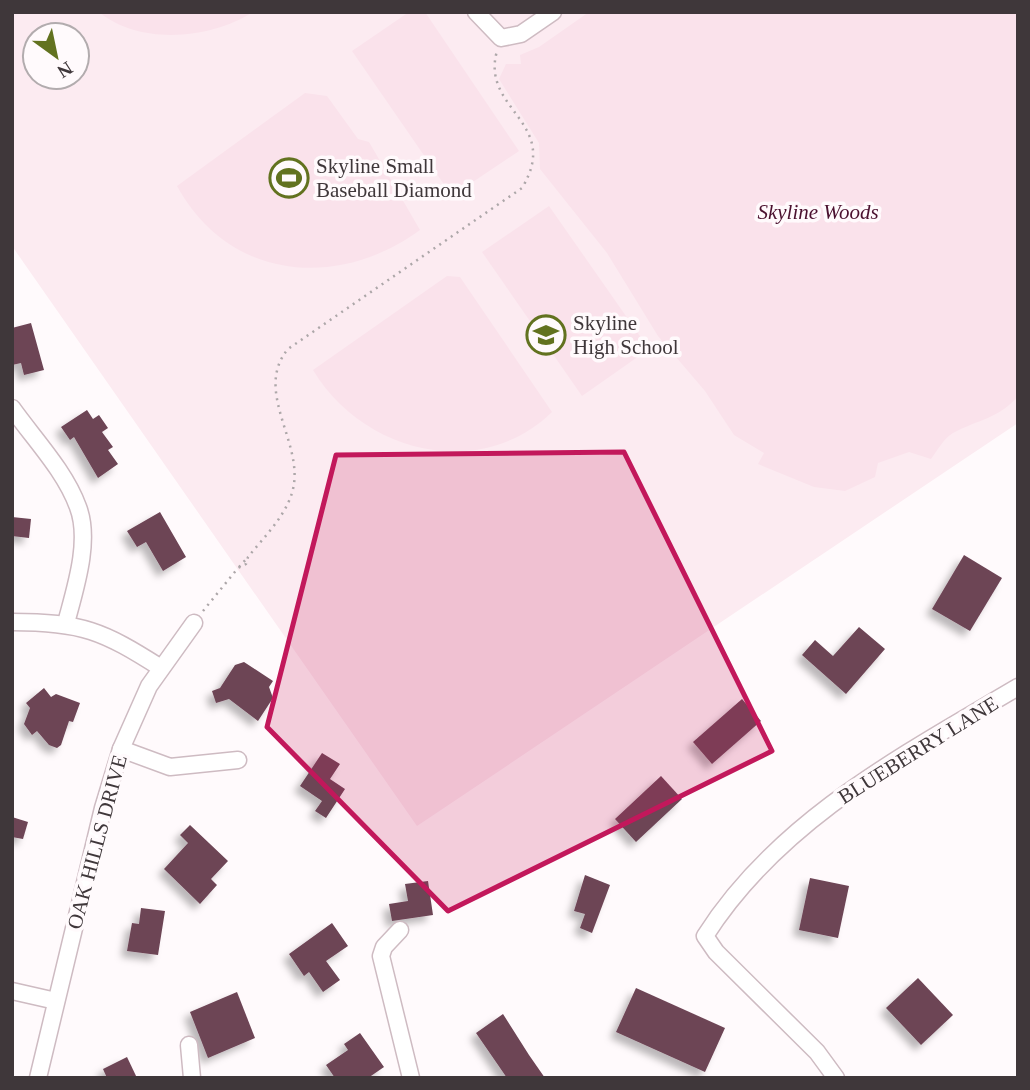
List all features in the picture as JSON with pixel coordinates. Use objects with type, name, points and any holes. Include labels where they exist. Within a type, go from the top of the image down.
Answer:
[{"type":"street","points":[[476,12],[501,38],[522,34],[553,12]]},
{"type":"street","points":[[12,408],[57,470],[79,507],[83,536],[66,623]]},
{"type":"street","points":[[12,622],[66,623],[116,639],[161,668]]},
{"type":"street","name":"OAK HILLS DRIVE","points":[[38,1078],[103,808],[121,749],[149,686],[194,623]]},
{"type":"street","name":"BLUEBERRY LANE","points":[[836,1078],[817,1052],[716,952],[705,936],[727,901],[783,844],[842,797],[892,761],[1018,687]]},
{"type":"street","points":[[121,749],[170,767],[238,760]]},
{"type":"street","points":[[400,930],[384,947],[381,956],[411,1078]]},
{"type":"street","points":[[12,991],[56,1001]]},
{"type":"street","points":[[189,1045],[192,1078]]},
{"type":"path","points":[[211,601],[238,568],[246,564],[248,557],[287,505],[292,491],[295,475],[274,388],[276,366],[281,357],[288,349],[522,188],[533,170],[533,144],[495,82],[494,62],[501,38]]},
{"type":"highlighted area","points":[[624,452],[772,751],[448,911],[267,727],[336,455]]},
{"type":"shaded area","name":"Skyline High School","points":[[12,12],[1018,12],[1018,423],[417,826],[12,246]]},
{"type":"green space","points":[[99,12],[253,12],[217,28],[176,35],[134,30]]},
{"type":"green space","points":[[409,12],[425,12],[519,151],[452,196],[352,51]]},
{"type":"green space","name":"Skyline Woods","points":[[589,12],[1018,12],[1018,396],[996,414],[950,435],[931,459],[909,452],[878,463],[875,477],[845,491],[814,487],[758,464],[764,453],[734,435],[705,391],[658,336],[607,253],[540,169],[539,143],[499,79],[506,64],[521,64],[520,55],[539,47]]},
{"type":"green space","name":"Skyline Small Baseball Diamond","points":[[305,93],[327,96],[358,139],[369,142],[420,230],[388,249],[355,262],[321,267],[287,266],[255,257],[225,241],[199,218],[177,186]]},
{"type":"green space","points":[[549,206],[649,349],[582,396],[482,252]]},
{"type":"green space","points":[[447,276],[460,277],[552,412],[523,434],[491,447],[457,452],[423,448],[391,438],[361,421],[334,398],[313,370]]},
{"type":"building","points":[[31,323],[44,370],[24,375],[21,363],[12,365],[12,328]]},
{"type":"building","points":[[87,410],[93,419],[99,415],[108,428],[102,432],[113,447],[108,450],[118,464],[98,478],[74,437],[70,440],[61,427]]},
{"type":"building","points":[[160,512],[186,557],[163,571],[146,542],[137,547],[127,531]]},
{"type":"building","points":[[12,517],[31,519],[29,538],[12,536]]},
{"type":"building","points":[[964,555],[1002,578],[970,631],[932,609]]},
{"type":"building","points":[[859,627],[885,649],[846,694],[802,655],[815,640],[833,656]]},
{"type":"building","points":[[244,662],[273,681],[269,687],[273,698],[258,721],[229,699],[216,703],[212,691],[220,688],[235,665]]},
{"type":"building","points":[[44,688],[51,697],[56,694],[80,703],[73,722],[69,721],[61,745],[57,748],[49,745],[37,731],[32,735],[24,724],[30,708],[26,703]]},
{"type":"building","points":[[742,699],[761,721],[712,764],[693,742]]},
{"type":"building","points":[[322,753],[340,764],[330,779],[345,789],[326,818],[315,811],[322,801],[300,786]]},
{"type":"building","points":[[661,776],[682,799],[636,842],[615,819]]},
{"type":"building","points":[[12,817],[28,822],[23,839],[12,837]]},
{"type":"building","points":[[190,825],[228,861],[211,879],[217,885],[200,904],[164,869],[188,843],[180,835]]},
{"type":"building","points":[[585,875],[610,885],[592,933],[580,928],[585,914],[574,911]]},
{"type":"building","points":[[810,878],[849,886],[838,938],[799,930]]},
{"type":"building","points":[[428,881],[433,915],[392,921],[389,904],[408,901],[405,884]]},
{"type":"building","points":[[141,908],[165,911],[158,955],[127,951],[132,923],[139,924]]},
{"type":"building","points":[[332,923],[348,946],[326,961],[340,980],[323,992],[309,972],[304,976],[289,954]]},
{"type":"building","points":[[918,978],[953,1015],[921,1045],[886,1008]]},
{"type":"building","points":[[636,988],[725,1028],[705,1072],[616,1032]]},
{"type":"building","points":[[237,992],[255,1038],[208,1058],[190,1012]]},
{"type":"building","points":[[503,1014],[545,1078],[507,1078],[476,1033]]},
{"type":"building","points":[[360,1033],[384,1067],[368,1078],[335,1078],[326,1065],[348,1050],[344,1044]]},
{"type":"building","points":[[127,1057],[137,1078],[107,1078],[103,1069]]},
{"type":"place","name":"Skyline Small Baseball Diamond","points":[[289,178]]},
{"type":"place","name":"Skyline High School","points":[[546,335]]}]
